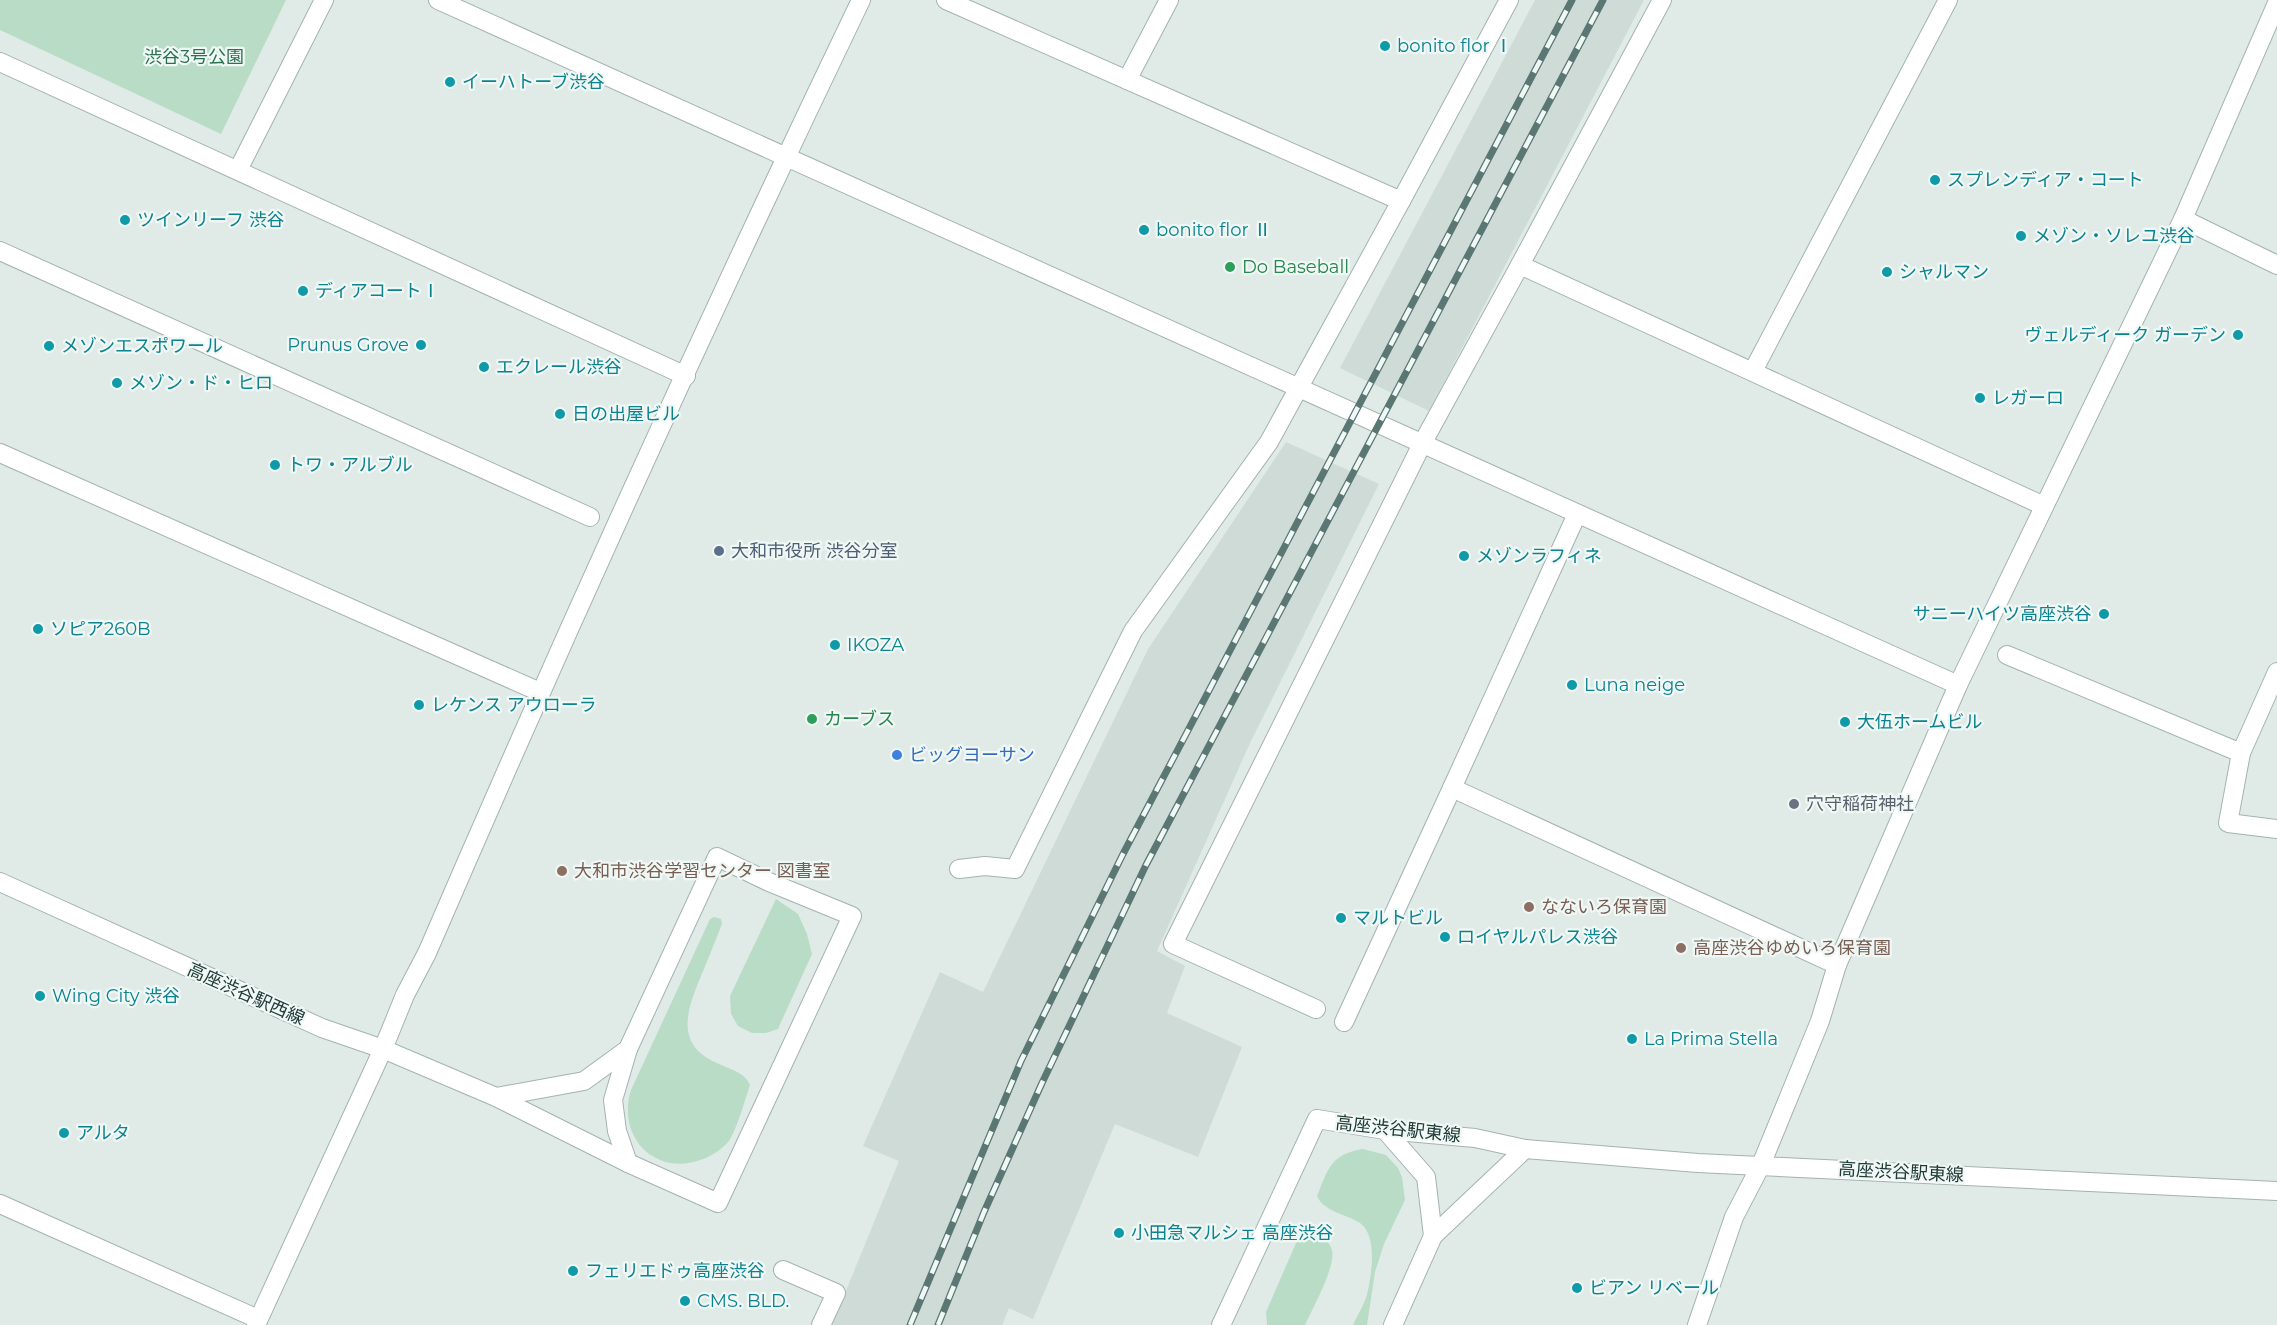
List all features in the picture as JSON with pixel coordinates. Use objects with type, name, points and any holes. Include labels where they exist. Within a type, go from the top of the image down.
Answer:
[{"type":"street","points":[[238,170],[324,0]]},
{"type":"street","points":[[438,0],[1958,685]]},
{"type":"street","points":[[0,1204],[257,1322],[383,1049],[405,995],[427,953],[540,692],[786,157],[861,0]]},
{"type":"street","points":[[946,0],[1401,201]]},
{"type":"street","points":[[1127,80],[1169,0]]},
{"type":"street","points":[[959,869],[985,866],[1016,869],[1133,631],[1269,442],[1509,0]]},
{"type":"street","points":[[1316,1009],[1173,944],[1422,444],[1662,0]]},
{"type":"street","points":[[1753,371],[1948,0]]},
{"type":"street","points":[[1697,1325],[1734,1217],[1761,1165],[1820,1021],[1837,965],[1958,685],[2183,219],[2277,3]]},
{"type":"street","points":[[0,62],[686,376]]},
{"type":"street","points":[[2183,219],[2277,265]]},
{"type":"street","points":[[0,251],[590,517]]},
{"type":"street","points":[[1520,264],[2044,506]]},
{"type":"street","points":[[0,453],[540,692]]},
{"type":"street","points":[[1344,1022],[1577,514]]},
{"type":"street","points":[[2007,655],[2241,753]]},
{"type":"street","points":[[2277,672],[2241,753],[2228,823],[2277,829]]},
{"type":"street","points":[[1452,788],[1837,965]]},
{"type":"street","name":"高座渋谷駅西線","points":[[0,882],[322,1028],[383,1049],[496,1097],[628,1163],[718,1203],[852,916],[769,882],[717,857],[628,1049]]},
{"type":"street","points":[[496,1097],[536,1092],[584,1081],[628,1049]]},
{"type":"street","points":[[628,1049],[613,1100],[617,1131],[628,1163]]},
{"type":"street","name":"高座渋谷駅東線","points":[[1221,1325],[1317,1119],[1385,1130],[1474,1138],[1525,1149],[1634,1158],[2277,1191]]},
{"type":"street","points":[[1385,1130],[1426,1177],[1433,1236]]},
{"type":"street","points":[[1393,1325],[1433,1236],[1525,1149]]},
{"type":"street","points":[[783,1270],[836,1293],[821,1325]]},
{"type":"shaded area","points":[[1535,0],[1644,0],[1429,411],[1340,368]]},
{"type":"shaded area","points":[[1286,442],[1379,484],[1250,743],[1157,951],[1185,966],[1167,1013],[1242,1047],[1198,1157],[1115,1124],[1033,1319],[1009,1308],[1002,1325],[832,1325],[899,1161],[863,1146],[940,972],[983,992],[1148,649]]},
{"type":"green space","name":"渋谷3号公園","points":[[0,0],[286,0],[221,134],[0,30]]},
{"type":"green space","points":[[776,899],[798,914],[807,934],[812,954],[778,1029],[766,1033],[752,1033],[738,1026],[731,1014],[730,996]]},
{"type":"green space","points":[[714,917],[721,919],[722,924],[692,1001],[689,1013],[689,1036],[694,1046],[703,1055],[741,1074],[750,1085],[735,1129],[726,1144],[703,1159],[686,1163],[670,1163],[656,1158],[644,1149],[635,1137],[629,1123],[628,1107],[631,1090],[710,919]]},
{"type":"green space","points":[[1363,1149],[1386,1155],[1398,1168],[1402,1177],[1405,1200],[1384,1244],[1375,1272],[1367,1325],[1353,1325],[1366,1299],[1370,1282],[1372,1254],[1369,1236],[1360,1223],[1325,1206],[1317,1196],[1328,1171],[1337,1159],[1352,1151]]},
{"type":"green space","points":[[1310,1234],[1326,1241],[1332,1250],[1331,1266],[1318,1298],[1305,1325],[1267,1325],[1266,1312],[1296,1243]]},
{"type":"railway","points":[[910,1325],[1021,1061],[1123,854],[1572,0]]},
{"type":"railway","points":[[938,1325],[984,1212],[1042,1083],[1146,865],[1603,0]]},
{"type":"place","name":"bonito flor Ⅰ","points":[[1385,46]]},
{"type":"place","name":"イーハトーブ渋谷","points":[[450,82]]},
{"type":"place","name":"スプレンディア・コート","points":[[1935,180]]},
{"type":"place","name":"ツインリーフ 渋谷","points":[[125,220]]},
{"type":"place","name":"bonito flor Ⅱ","points":[[1144,230]]},
{"type":"place","name":"メゾン・ソレユ渋谷","points":[[2021,236]]},
{"type":"place","name":"Do Baseball","points":[[1230,267]]},
{"type":"place","name":"シャルマン","points":[[1887,272]]},
{"type":"place","name":"ディアコートⅠ","points":[[303,291]]},
{"type":"place","name":"ヴェルディーク ガーデン","points":[[2238,335]]},
{"type":"place","name":"Prunus Grove","points":[[421,345]]},
{"type":"place","name":"メゾンエスポワール","points":[[49,346]]},
{"type":"place","name":"エクレール渋谷","points":[[484,367]]},
{"type":"place","name":"メゾン・ド・ヒロ","points":[[117,383]]},
{"type":"place","name":"レガーロ","points":[[1980,398]]},
{"type":"place","name":"日の出屋ビル","points":[[560,414]]},
{"type":"place","name":"トワ・アルブル","points":[[275,465]]},
{"type":"place","name":"大和市役所 渋谷分室","points":[[719,551]]},
{"type":"place","name":"メゾンラフィネ","points":[[1464,556]]},
{"type":"place","name":"サニーハイツ高座渋谷","points":[[2104,614]]},
{"type":"place","name":"ソピア260B","points":[[38,629]]},
{"type":"place","name":"IKOZA","points":[[835,645]]},
{"type":"place","name":"Luna neige","points":[[1572,685]]},
{"type":"place","name":"レケンス アウローラ","points":[[419,705]]},
{"type":"place","name":"カーブス","points":[[812,719]]},
{"type":"place","name":"大伍ホームビル","points":[[1845,722]]},
{"type":"place","name":"ビッグヨーサン","points":[[897,755]]},
{"type":"place","name":"穴守稲荷神社","points":[[1794,804]]},
{"type":"place","name":"大和市渋谷学習センター 図書室","points":[[562,871]]},
{"type":"place","name":"なないろ保育園","points":[[1529,907]]},
{"type":"place","name":"マルトビル","points":[[1341,918]]},
{"type":"place","name":"ロイヤルパレス渋谷","points":[[1445,937]]},
{"type":"place","name":"高座渋谷ゆめいろ保育園","points":[[1681,948]]},
{"type":"place","name":"Wing City 渋谷","points":[[40,996]]},
{"type":"place","name":"La Prima Stella","points":[[1632,1039]]},
{"type":"place","name":"アルタ","points":[[64,1133]]},
{"type":"place","name":"小田急マルシェ 高座渋谷","points":[[1119,1233]]},
{"type":"place","name":"フェリエドゥ高座渋谷","points":[[573,1271]]},
{"type":"place","name":"ビアン リベール","points":[[1577,1288]]},
{"type":"place","name":"CMS. BLD.","points":[[685,1301]]}]
